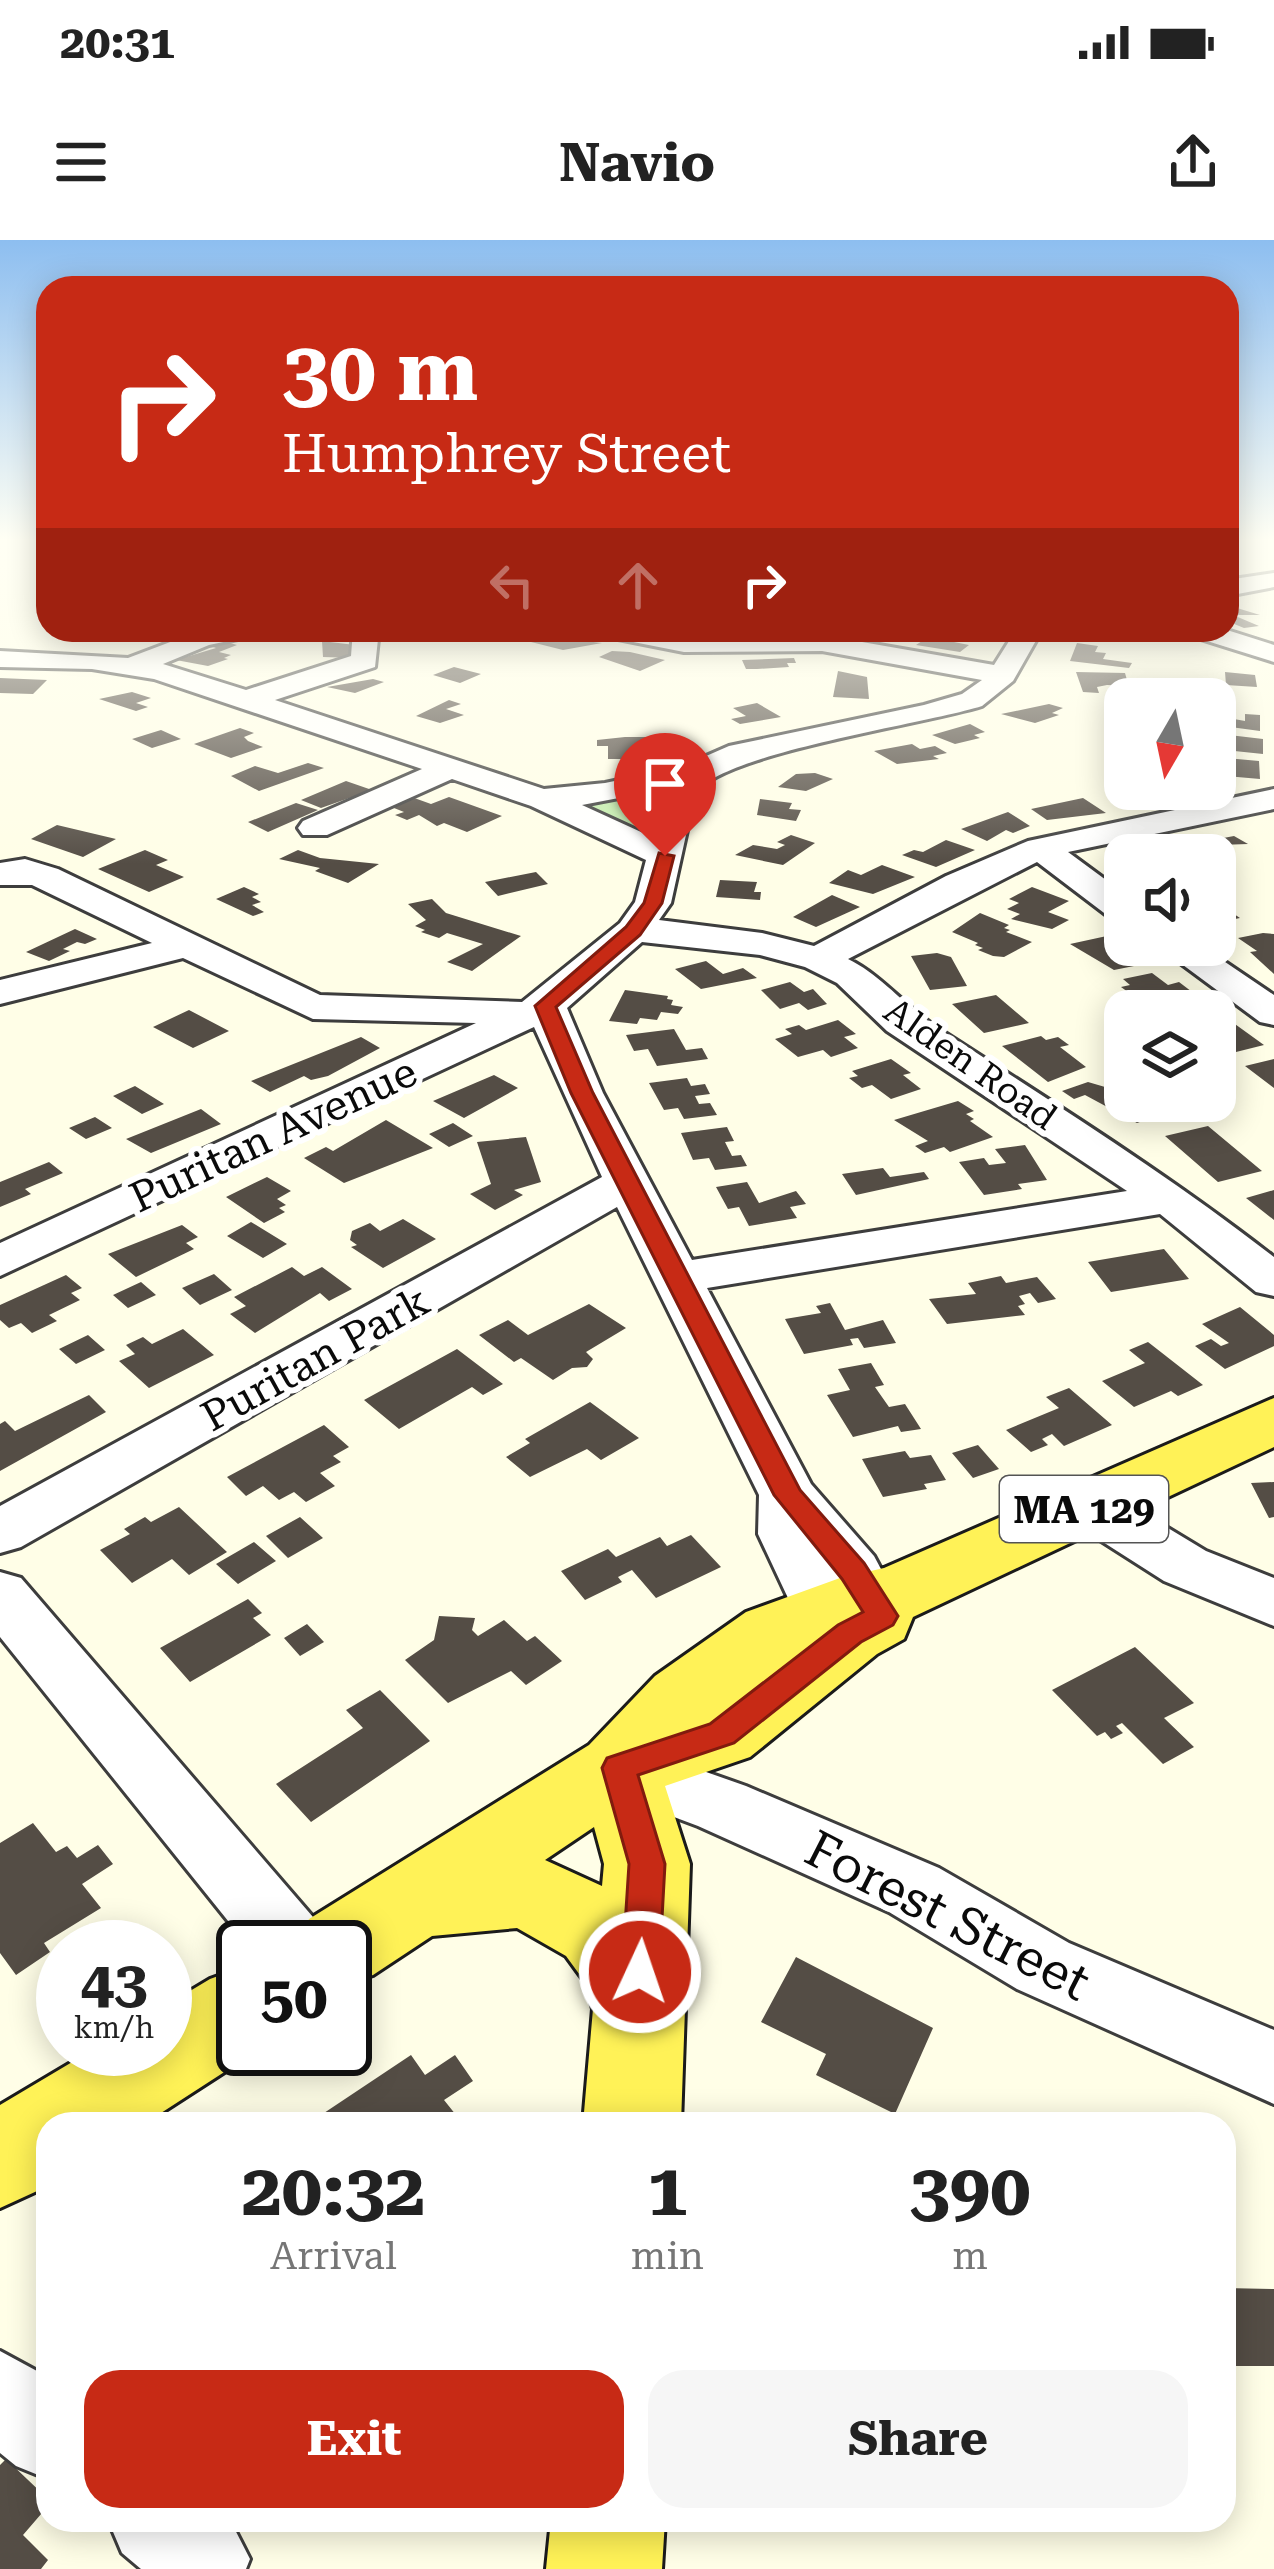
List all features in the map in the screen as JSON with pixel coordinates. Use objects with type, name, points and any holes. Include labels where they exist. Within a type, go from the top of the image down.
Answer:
[{"type":"main road","name":"MA 129","points":[[372,1929],[619,1768],[722,1734],[863,1611],[1274,1420]]},
{"type":"main road","points":[[619,1768],[647,1864],[633,2112]]},
{"type":"main road","points":[[420,1900],[525,1890],[597,1928],[625,1965],[638,2008]]},
{"type":"main road","points":[[77,2112],[216,2026]]},
{"type":"main road","points":[[0,2160],[36,2138]]},
{"type":"main road","points":[[604,2569],[607,2532]]},
{"type":"street","points":[[134,666],[181,647]]},
{"type":"street","points":[[249,699],[364,662],[365,647]]},
{"type":"street","points":[[843,647],[1003,675]]},
{"type":"street","points":[[543,799],[605,793],[691,774],[740,753],[953,707],[972,700],[1003,675],[1019,647]]},
{"type":"street","points":[[0,659],[134,666],[249,699],[543,799],[665,856]]},
{"type":"street","points":[[315,828],[451,768]]},
{"type":"street","points":[[633,931],[653,903],[680,794],[691,774]]},
{"type":"street","points":[[819,959],[928,899],[1040,848],[1274,799]]},
{"type":"street","points":[[1040,848],[1104,895]]},
{"type":"street","points":[[4,873],[25,870],[45,877],[313,1007],[477,1015],[545,1006],[582,1093],[788,1495],[787,1534],[863,1611]]},
{"type":"street","name":"Alden Road","points":[[633,931],[712,936],[819,959],[851,974],[901,1022],[1169,1198],[1274,1281]]},
{"type":"street","name":"Puritan Avenue","points":[[0,1261],[545,1006],[633,931]]},
{"type":"street","points":[[0,992],[184,947]]},
{"type":"street","points":[[1206,966],[1274,1013]]},
{"type":"street","name":"Puritan Park","points":[[0,1532],[629,1181]]},
{"type":"street","points":[[676,1278],[1169,1198]]},
{"type":"street","points":[[1090,1507],[1185,1566],[1274,1603]]},
{"type":"street","points":[[0,1594],[271,1920]]},
{"type":"street","name":"Forest Street","points":[[619,1768],[722,1806],[914,1890],[1043,1966],[1274,2068]]},
{"type":"street","points":[[0,2396],[36,2424]]},
{"type":"green space","points":[[672,784],[658,841],[558,802]]},
{"type":"building","points":[[212,647],[233,647],[219,652],[231,655],[224,658],[228,659],[208,666],[176,660],[216,648]]},
{"type":"building","points":[[322,647],[355,647],[357,658],[323,657]]},
{"type":"building","points":[[927,647],[967,647],[960,652]]},
{"type":"building","points":[[1076,647],[1098,647],[1095,652],[1106,653],[1103,659],[1132,663],[1129,668],[1070,661]]},
{"type":"building","points":[[612,651],[665,660],[640,671],[599,657]]},
{"type":"building","points":[[794,658],[796,663],[787,663],[789,667],[757,669],[746,669],[742,660]]},
{"type":"building","points":[[454,667],[481,674],[460,683],[433,675]]},
{"type":"building","points":[[838,671],[867,677],[869,699],[833,697]]},
{"type":"building","points":[[1076,672],[1125,673],[1126,678],[1104,678],[1104,686],[1097,687],[1099,693],[1083,692]]},
{"type":"building","points":[[1225,672],[1255,675],[1257,687],[1236,686],[1236,678],[1225,678]]},
{"type":"building","points":[[0,678],[47,680],[33,694],[0,693]]},
{"type":"building","points":[[373,679],[384,682],[355,693],[327,687]]},
{"type":"building","points":[[132,692],[151,698],[136,703],[148,707],[136,711],[99,699]]},
{"type":"building","points":[[449,700],[461,704],[446,709],[464,715],[440,723],[416,716]]},
{"type":"building","points":[[757,703],[781,717],[740,724],[731,719],[746,716],[733,708]]},
{"type":"building","points":[[1049,704],[1063,708],[1052,713],[1059,715],[1035,723],[1001,714]]},
{"type":"building","points":[[1245,714],[1260,715],[1260,731],[1236,728],[1236,719],[1245,721]]},
{"type":"building","points":[[970,724],[985,732],[974,735],[980,738],[955,744],[932,735]]},
{"type":"building","points":[[240,728],[254,733],[244,737],[263,747],[231,758],[194,744]]},
{"type":"building","points":[[161,730],[181,739],[152,748],[132,739]]},
{"type":"building","points":[[1236,736],[1263,739],[1263,754],[1236,751]]},
{"type":"building","points":[[650,737],[654,751],[661,753],[645,759],[608,759],[608,746],[597,746],[597,740]]},
{"type":"building","points":[[912,744],[920,749],[935,746],[947,753],[933,756],[939,759],[897,764],[874,751]]},
{"type":"building","points":[[1236,759],[1259,761],[1260,779],[1236,777]]},
{"type":"building","points":[[308,763],[324,768],[259,791],[231,776],[255,766],[278,773]]},
{"type":"building","points":[[796,774],[833,779],[806,791],[778,787]]},
{"type":"building","points":[[346,781],[372,790],[321,808],[301,800]]},
{"type":"building","points":[[406,795],[431,804],[449,797],[502,816],[467,832],[444,823],[437,826],[419,815],[407,820],[395,815],[404,812],[384,804]]},
{"type":"building","points":[[1083,798],[1106,813],[1047,820],[1031,809]]},
{"type":"building","points":[[760,799],[792,803],[789,809],[801,810],[796,821],[757,815]]},
{"type":"building","points":[[296,803],[318,810],[268,832],[248,822]]},
{"type":"building","points":[[1008,812],[1030,826],[1013,833],[1006,830],[987,841],[961,829]]},
{"type":"building","points":[[57,825],[116,839],[83,857],[31,839]]},
{"type":"building","points":[[791,835],[815,843],[783,865],[735,855],[753,845],[777,849],[785,845],[777,842]]},
{"type":"building","points":[[946,840],[975,850],[936,867],[902,855],[923,852]]},
{"type":"building","points":[[145,850],[168,860],[156,865],[184,877],[149,892],[98,869]]},
{"type":"building","points":[[298,850],[320,858],[379,864],[348,883],[315,871],[320,868],[279,859]]},
{"type":"building","points":[[882,865],[915,877],[873,894],[829,883],[848,870],[861,875]]},
{"type":"building","points":[[536,872],[548,884],[498,896],[485,882]]},
{"type":"building","points":[[720,880],[757,882],[754,892],[761,892],[760,900],[716,897]]},
{"type":"building","points":[[244,887],[259,894],[252,897],[261,902],[252,905],[264,912],[253,916],[216,899]]},
{"type":"building","points":[[1032,887],[1069,901],[1048,912],[1069,920],[1052,929],[1011,919],[1020,914],[1007,909],[1019,903],[1009,899]]},
{"type":"building","points":[[832,895],[860,907],[816,927],[793,917]]},
{"type":"building","points":[[432,899],[446,913],[521,936],[472,971],[447,962],[483,944],[447,933],[439,938],[421,932],[425,930],[415,926],[426,920],[408,904]]},
{"type":"building","points":[[980,913],[1009,925],[1006,932],[1032,942],[1004,957],[993,956],[978,950],[983,948],[975,945],[978,943],[952,932]]},
{"type":"building","points":[[75,929],[97,939],[77,942],[49,961],[26,952]]},
{"type":"building","points":[[1274,934],[1274,974],[1250,952],[1257,951],[1238,938]]},
{"type":"building","points":[[1104,937],[1104,964],[1070,944]]},
{"type":"building","points":[[937,953],[951,957],[967,986],[930,990],[911,956]]},
{"type":"building","points":[[706,961],[723,974],[743,968],[757,978],[701,989],[675,969]]},
{"type":"building","points":[[1152,973],[1168,985],[1179,982],[1190,990],[1125,990],[1121,987],[1130,985],[1123,979]]},
{"type":"building","points":[[790,982],[804,992],[813,989],[827,1004],[808,1010],[799,1003],[780,1009],[761,990]]},
{"type":"building","points":[[625,990],[668,996],[671,1005],[683,1007],[678,1014],[661,1012],[657,1020],[640,1018],[637,1024],[609,1021]]},
{"type":"building","points":[[996,995],[1029,1023],[984,1033],[952,1004]]},
{"type":"building","points":[[189,1010],[229,1031],[193,1048],[153,1027]]},
{"type":"building","points":[[838,1020],[856,1034],[844,1037],[858,1048],[831,1057],[823,1050],[798,1057],[775,1039],[792,1034],[785,1029],[799,1025],[806,1030]]},
{"type":"building","points":[[1236,1025],[1264,1045],[1236,1052]]},
{"type":"building","points":[[674,1029],[686,1050],[702,1048],[708,1059],[657,1066],[648,1049],[634,1051],[626,1035]]},
{"type":"building","points":[[1041,1036],[1046,1040],[1058,1037],[1069,1045],[1060,1047],[1086,1067],[1048,1082],[1002,1046]]},
{"type":"building","points":[[361,1037],[380,1048],[328,1076],[311,1080],[304,1076],[270,1092],[251,1081]]},
{"type":"building","points":[[891,1059],[911,1073],[903,1075],[921,1089],[891,1099],[872,1085],[862,1088],[849,1078],[858,1076],[852,1071]]},
{"type":"building","points":[[1274,1059],[1274,1088],[1245,1066]]},
{"type":"building","points":[[494,1075],[518,1088],[464,1118],[433,1101]]},
{"type":"building","points":[[687,1078],[691,1086],[705,1084],[710,1094],[695,1096],[699,1104],[710,1103],[717,1115],[684,1119],[678,1108],[664,1110],[649,1083]]},
{"type":"building","points":[[1088,1082],[1104,1087],[1104,1105],[1085,1095],[1074,1099],[1062,1091]]},
{"type":"building","points":[[135,1086],[164,1104],[142,1114],[113,1096]]},
{"type":"building","points":[[958,1101],[974,1111],[966,1114],[974,1119],[970,1121],[993,1137],[950,1152],[944,1147],[925,1153],[915,1146],[928,1141],[894,1120]]},
{"type":"building","points":[[201,1109],[221,1124],[151,1153],[126,1139]]},
{"type":"building","points":[[95,1117],[112,1128],[86,1139],[69,1128]]},
{"type":"building","points":[[386,1120],[433,1148],[344,1183],[304,1158],[326,1147],[333,1151]]},
{"type":"building","points":[[453,1123],[473,1136],[449,1147],[429,1134]]},
{"type":"building","points":[[1208,1126],[1262,1171],[1218,1182],[1165,1136]]},
{"type":"building","points":[[727,1127],[734,1141],[725,1142],[732,1156],[741,1155],[747,1166],[715,1170],[709,1158],[693,1160],[681,1133]]},
{"type":"building","points":[[526,1137],[541,1182],[514,1190],[523,1195],[495,1210],[470,1194],[491,1184],[477,1142]]},
{"type":"building","points":[[1025,1145],[1047,1180],[1018,1184],[1022,1189],[984,1195],[959,1162],[984,1158],[989,1165],[1006,1163],[995,1149]]},
{"type":"building","points":[[49,1162],[63,1173],[25,1189],[31,1194],[0,1207],[0,1182]]},
{"type":"building","points":[[883,1168],[890,1177],[924,1172],[929,1179],[856,1195],[842,1174]]},
{"type":"building","points":[[267,1177],[291,1191],[277,1199],[286,1205],[279,1208],[285,1212],[264,1223],[226,1197]]},
{"type":"building","points":[[747,1182],[759,1203],[796,1191],[806,1204],[790,1207],[797,1218],[749,1226],[739,1207],[728,1209],[716,1187]]},
{"type":"building","points":[[1274,1190],[1274,1220],[1246,1198]]},
{"type":"building","points":[[403,1219],[436,1239],[383,1268],[351,1247],[357,1245],[350,1240],[352,1231],[370,1223],[380,1231]]},
{"type":"building","points":[[251,1222],[287,1244],[263,1258],[227,1236]]},
{"type":"building","points":[[182,1225],[198,1237],[186,1243],[194,1249],[136,1277],[108,1254]]},
{"type":"building","points":[[1164,1249],[1189,1279],[1111,1292],[1088,1262]]},
{"type":"building","points":[[292,1267],[304,1276],[322,1267],[352,1289],[329,1301],[320,1293],[255,1333],[230,1314],[246,1306],[234,1297]]},
{"type":"building","points":[[214,1274],[232,1290],[200,1305],[182,1288]]},
{"type":"building","points":[[66,1275],[82,1288],[71,1293],[80,1300],[49,1315],[57,1321],[32,1333],[21,1323],[9,1328],[0,1320],[0,1305]]},
{"type":"building","points":[[1001,1276],[1006,1283],[1037,1277],[1056,1299],[1038,1303],[1030,1293],[1019,1296],[1025,1304],[1018,1306],[1025,1315],[947,1324],[929,1299],[976,1294],[968,1283]]},
{"type":"building","points":[[141,1282],[156,1295],[128,1308],[113,1295]]},
{"type":"building","points":[[830,1303],[845,1330],[883,1320],[896,1343],[864,1348],[858,1338],[850,1339],[853,1345],[804,1354],[785,1319],[821,1313],[816,1306]]},
{"type":"building","points":[[589,1304],[626,1328],[586,1352],[593,1359],[587,1367],[572,1368],[553,1380],[521,1358],[514,1362],[479,1335],[508,1320],[528,1335]]},
{"type":"building","points":[[1240,1307],[1274,1335],[1274,1346],[1225,1369],[1195,1346],[1211,1339],[1221,1346],[1229,1343],[1202,1324]]},
{"type":"building","points":[[183,1329],[214,1355],[149,1388],[119,1361],[135,1354],[126,1345],[143,1337],[152,1344]]},
{"type":"building","points":[[88,1335],[105,1350],[76,1364],[59,1349]]},
{"type":"building","points":[[1148,1342],[1203,1385],[1178,1396],[1171,1391],[1134,1407],[1102,1381],[1145,1363],[1129,1350]]},
{"type":"building","points":[[457,1349],[503,1384],[483,1395],[472,1387],[399,1429],[364,1400]]},
{"type":"building","points":[[871,1363],[884,1385],[875,1387],[889,1407],[905,1404],[921,1429],[901,1432],[898,1426],[853,1437],[827,1395],[850,1390],[838,1369]]},
{"type":"building","points":[[1069,1388],[1112,1425],[1064,1446],[1052,1434],[1042,1439],[1048,1445],[1031,1452],[1006,1430],[1059,1408],[1046,1397]]},
{"type":"building","points":[[89,1395],[106,1412],[0,1471],[0,1424],[5,1421],[15,1431]]},
{"type":"building","points":[[590,1402],[639,1438],[601,1460],[587,1449],[530,1477],[506,1457],[530,1443],[525,1439]]},
{"type":"building","points":[[324,1425],[349,1447],[333,1456],[341,1462],[320,1473],[335,1486],[306,1502],[294,1492],[279,1500],[263,1486],[246,1496],[227,1477]]},
{"type":"building","points":[[978,1445],[999,1469],[973,1478],[952,1453]]},
{"type":"building","points":[[905,1451],[910,1458],[931,1455],[946,1480],[924,1484],[927,1489],[883,1497],[862,1459]]},
{"type":"building","points":[[1274,1482],[1274,1517],[1269,1518],[1251,1483]]},
{"type":"building","points":[[179,1507],[227,1552],[189,1575],[172,1559],[132,1583],[100,1550],[130,1534],[124,1529],[145,1517],[151,1522]]},
{"type":"building","points":[[300,1517],[323,1538],[288,1558],[266,1536]]},
{"type":"building","points":[[691,1535],[721,1567],[656,1598],[632,1570],[618,1577],[622,1582],[585,1600],[561,1571],[608,1549],[616,1557],[660,1537],[667,1546]]},
{"type":"building","points":[[254,1542],[276,1561],[238,1584],[216,1564]]},
{"type":"building","points":[[248,1599],[262,1613],[253,1618],[271,1635],[190,1682],[160,1648]]},
{"type":"building","points":[[439,1616],[475,1618],[472,1630],[478,1636],[504,1620],[527,1641],[535,1636],[562,1661],[526,1685],[511,1671],[448,1703],[405,1660],[434,1640]]},
{"type":"building","points":[[307,1624],[324,1642],[300,1656],[284,1638]]},
{"type":"building","points":[[1135,1647],[1194,1703],[1164,1718],[1194,1747],[1163,1764],[1122,1723],[1116,1726],[1123,1733],[1111,1739],[1105,1732],[1097,1736],[1052,1690]]},
{"type":"building","points":[[380,1690],[430,1741],[311,1822],[276,1784],[363,1728],[346,1710]]},
{"type":"building","points":[[33,1823],[56,1852],[67,1846],[77,1858],[98,1845],[113,1864],[82,1884],[101,1908],[81,1920],[36,1920],[36,1961],[16,1975],[0,1953],[0,1843]]},
{"type":"building","points":[[796,1957],[933,2028],[896,2112],[891,2112],[816,2075],[826,2054],[761,2022]]},
{"type":"building","points":[[411,2055],[425,2075],[455,2055],[473,2081],[444,2100],[454,2112],[326,2112]]},
{"type":"building","points":[[1236,2288],[1274,2289],[1274,2366],[1236,2366]]},
{"type":"building","points":[[6,2459],[36,2488],[36,2520],[23,2535],[48,2560],[41,2569],[0,2569],[0,2465]]},
{"type":"route","points":[[640,1972],[647,1864],[619,1768],[722,1734],[850,1634],[882,1616],[853,1571],[788,1495],[582,1093],[545,1006],[633,931],[653,903],[665,856]]}]
